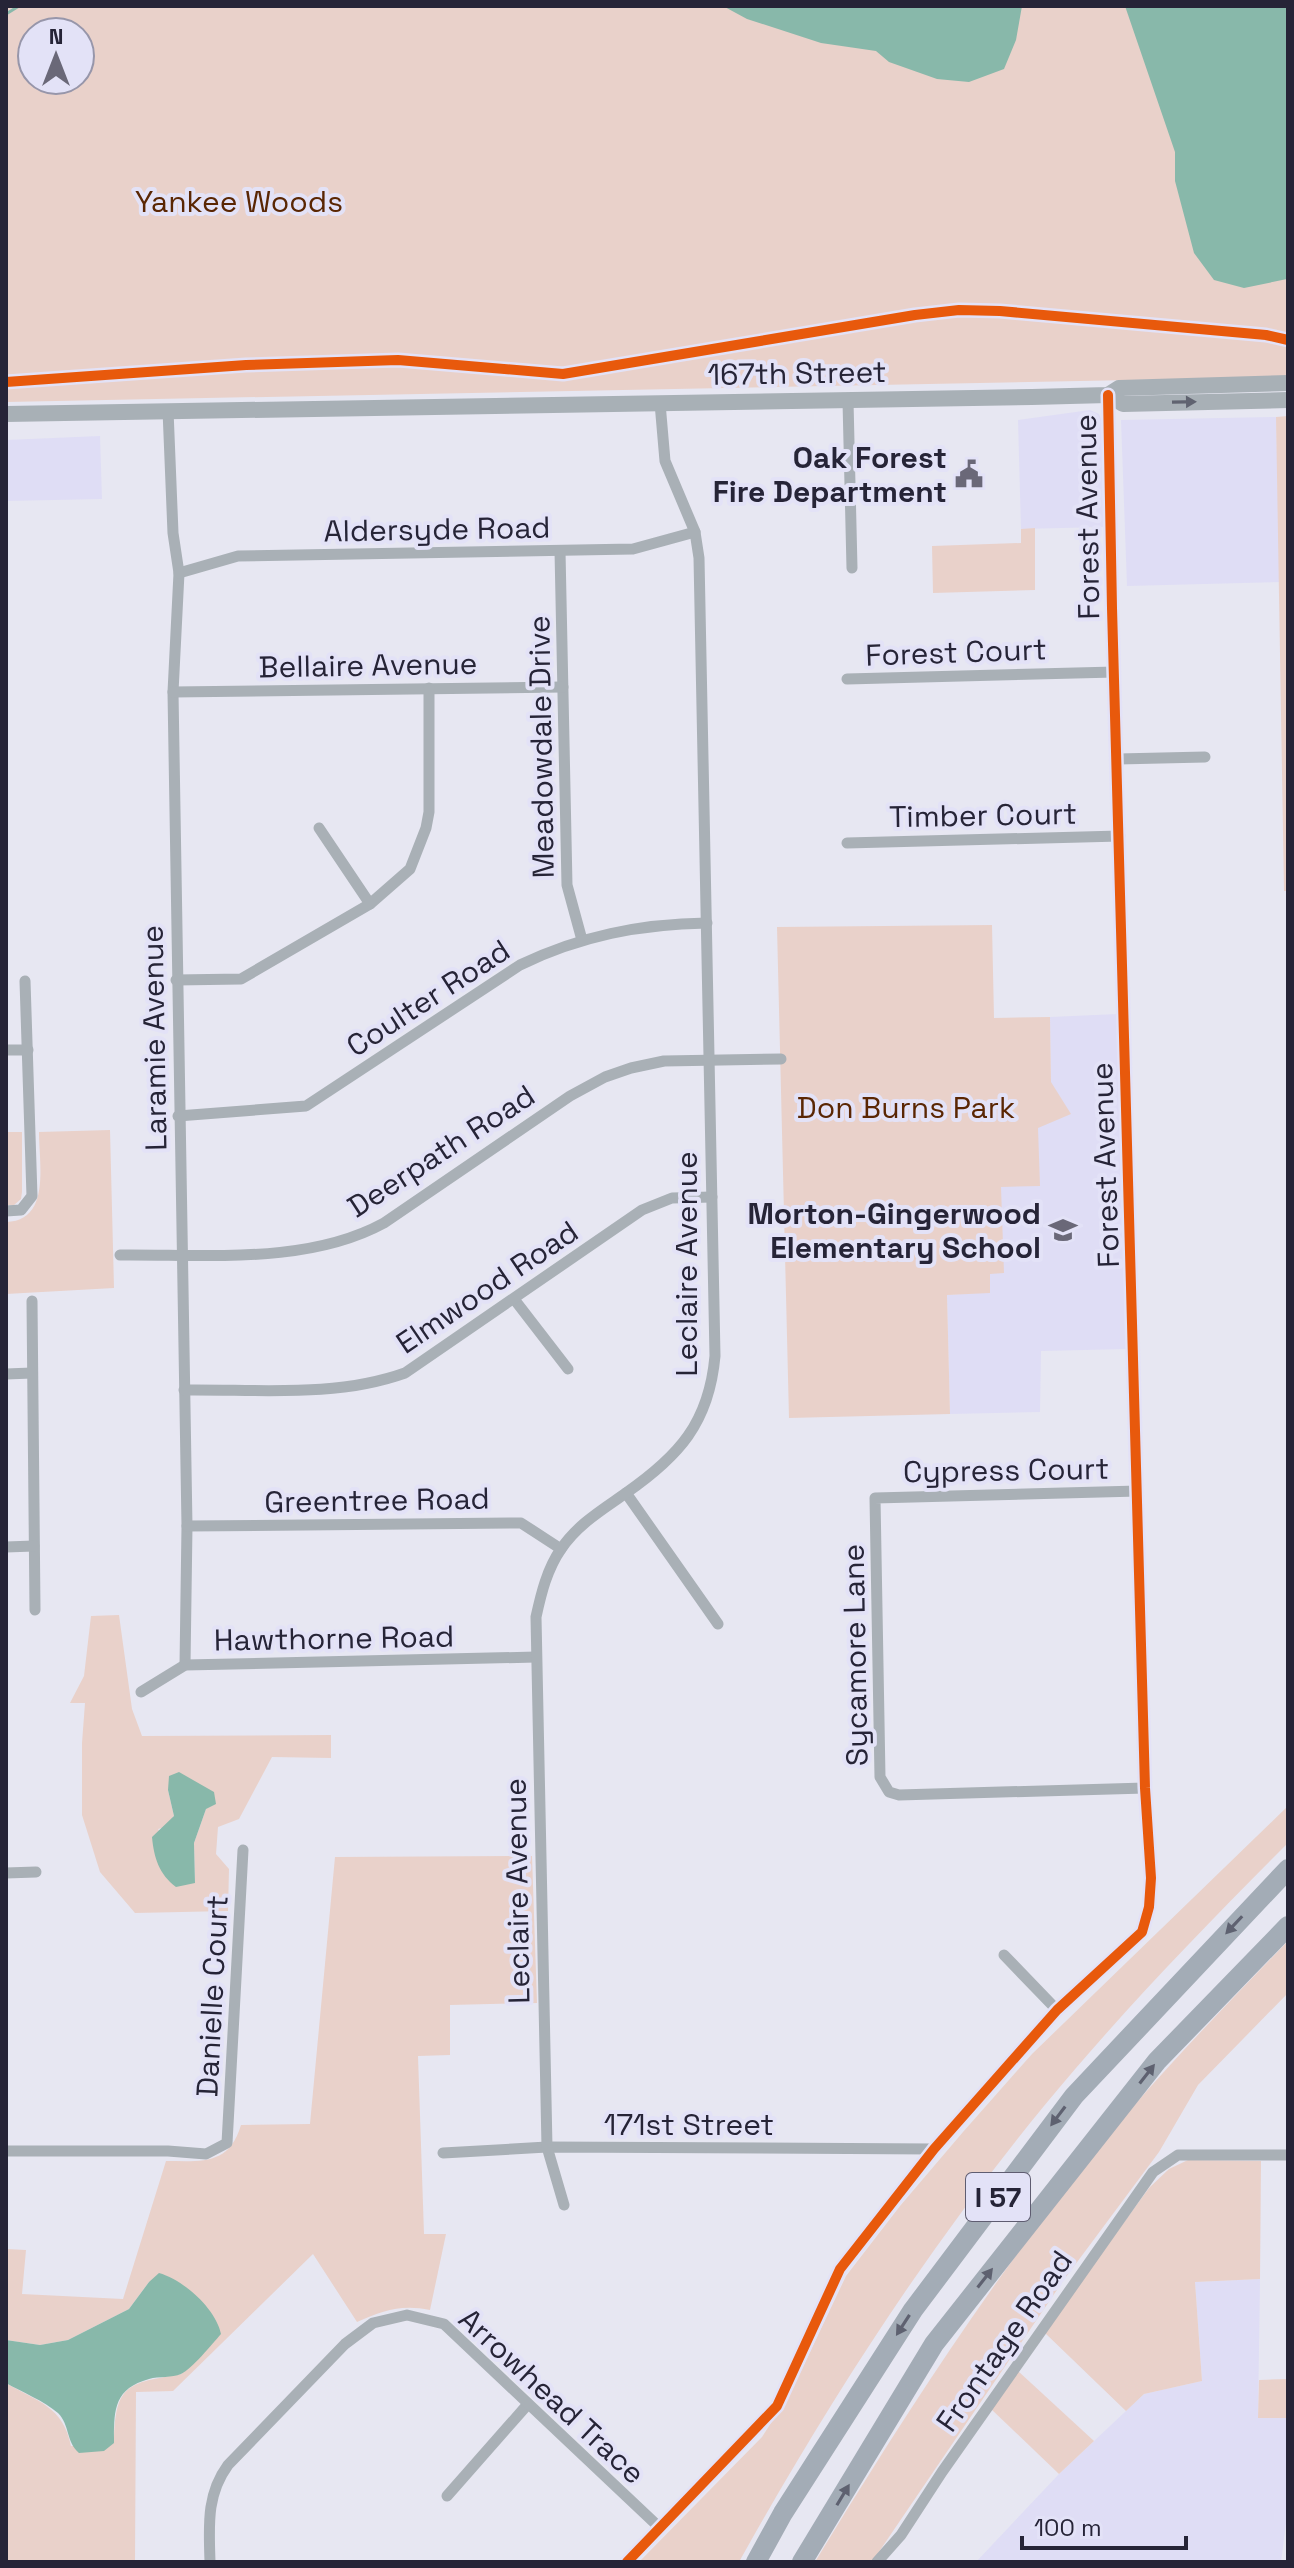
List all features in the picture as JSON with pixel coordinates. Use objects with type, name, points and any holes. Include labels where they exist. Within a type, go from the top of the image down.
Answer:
[{"type":"highway","name":"I 57","points":[[756,2562],[783,2513],[913,2310],[1064,2108],[1288,1869]]},
{"type":"highway","name":"I 57","points":[[802,2562],[934,2344],[1157,2061],[1288,1926]]},
{"type":"main road","name":"167th Street","points":[[6,414],[1108,395],[1119,388],[1288,383]]},
{"type":"main road","name":"167th Street","points":[[1108,395],[1123,404],[1288,400]]},
{"type":"street","name":"Forest Avenue","points":[[1057,2010],[1142,1932],[1149,1907],[1151,1878],[1145,1788],[1108,395]]},
{"type":"street","points":[[848,401],[852,568]]},
{"type":"street","name":"Leclaire Avenue","points":[[564,2205],[547,2147],[536,1617],[540,1597],[561,1549],[595,1514],[664,1465],[686,1441],[698,1421],[710,1388],[715,1356],[699,558],[695,532],[665,461],[660,403]]},
{"type":"street","name":"Laramie Avenue","points":[[168,410],[173,533],[179,573],[173,692],[187,1526],[185,1665]]},
{"type":"street","name":"Aldersyde Road","points":[[179,573],[238,556],[633,549],[695,532]]},
{"type":"street","name":"Meadowdale Drive","points":[[560,551],[567,885],[582,940]]},
{"type":"street","name":"Forest Court","points":[[847,679],[1115,672]]},
{"type":"street","name":"Bellaire Avenue","points":[[173,692],[563,687]]},
{"type":"street","points":[[176,980],[241,979],[370,904],[410,869],[429,812],[429,688]]},
{"type":"street","points":[[1118,759],[1205,757]]},
{"type":"street","points":[[319,828],[370,904]]},
{"type":"street","name":"Timber Court","points":[[847,843],[1120,836]]},
{"type":"street","name":"Coulter Road","points":[[178,1116],[306,1106],[520,965],[582,940],[642,927],[707,923]]},
{"type":"street","points":[[6,1211],[21,1210],[32,1196],[25,981]]},
{"type":"street","points":[[6,1050],[28,1050]]},
{"type":"street","name":"Deerpath Road","points":[[120,1255],[309,1250],[364,1234],[588,1086],[620,1071],[650,1063],[781,1059]]},
{"type":"street","name":"Elmwood Road","points":[[184,1390],[342,1388],[377,1383],[405,1373],[654,1203],[672,1198],[712,1197]]},
{"type":"street","points":[[514,1299],[568,1369]]},
{"type":"street","points":[[32,1301],[35,1610]]},
{"type":"street","points":[[6,1374],[32,1373]]},
{"type":"street","name":"Cypress Court","points":[[875,1498],[1138,1491]]},
{"type":"street","points":[[626,1493],[718,1624]]},
{"type":"street","name":"Sycamore Lane","points":[[875,1498],[880,1777],[889,1792],[899,1795],[1145,1788]]},
{"type":"street","name":"Greentree Road","points":[[187,1526],[521,1523],[561,1549]]},
{"type":"street","points":[[6,1547],[34,1546]]},
{"type":"street","name":"Hawthorne Road","points":[[141,1692],[185,1665],[536,1657]]},
{"type":"street","name":"Danielle Court","points":[[6,2151],[168,2151],[206,2154],[227,2143],[243,1850]]},
{"type":"street","points":[[6,1873],[36,1872]]},
{"type":"street","points":[[627,2562],[777,2406],[840,2269],[934,2149],[1057,2010],[1004,1955]]},
{"type":"street","name":"171st Street","points":[[443,2153],[547,2147],[934,2149]]},
{"type":"street","name":"Frontage Road","points":[[877,2562],[901,2535],[1153,2172],[1178,2155],[1288,2155]]},
{"type":"street","name":"Arrowhead Trace","points":[[210,2562],[209,2505],[220,2475],[345,2344],[373,2323],[407,2315],[444,2324],[660,2528]]},
{"type":"street","points":[[447,2496],[528,2404]]},
{"type":"shaded area","points":[[723,6],[1022,6],[1016,40],[1004,69],[969,82],[937,79],[889,62],[876,51],[821,43],[747,19]]},
{"type":"shaded area","points":[[1125,6],[1288,6],[1287,279],[1244,288],[1214,280],[1194,253],[1175,181],[1175,152]]},
{"type":"shaded area","points":[[1090,410],[1099,414],[1102,421],[1104,527],[1021,529],[1018,420]]},
{"type":"shaded area","points":[[1276,417],[1280,582],[1127,586],[1121,420]]},
{"type":"shaded area","points":[[100,436],[102,499],[6,501],[6,440]]},
{"type":"shaded area","name":"Morton-Gingerwood Elementary School","points":[[1118,1014],[1127,1349],[1041,1351],[1040,1412],[950,1414],[947,1295],[990,1292],[1001,1187],[1038,1128],[1051,1082],[1050,1017]]},
{"type":"shaded area","points":[[179,1772],[214,1792],[216,1804],[206,1809],[194,1843],[195,1883],[176,1887],[158,1865],[152,1837],[174,1816],[168,1790],[169,1776]]},
{"type":"shaded area","points":[[159,2273],[179,2282],[198,2297],[213,2315],[221,2334],[181,2374],[149,2379],[128,2389],[118,2403],[114,2443],[104,2451],[79,2453],[58,2413],[6,2383],[6,2340],[40,2345],[68,2340],[129,2309]]},
{"type":"shaded area","points":[[1260,2279],[1258,2418],[1288,2418],[1288,2508],[1281,2562],[976,2562],[1059,2474],[1144,2394],[1202,2381],[1195,2282]]},
{"type":"green space","name":"Yankee Woods","points":[[6,6],[1288,6],[1288,377],[6,402]]},
{"type":"green space","points":[[1288,416],[1288,891],[1284,891],[1276,417]]},
{"type":"green space","points":[[1035,528],[1035,590],[933,593],[932,546],[1021,543],[1021,529]]},
{"type":"green space","name":"Don Burns Park","points":[[992,925],[994,1018],[1050,1017],[1051,1082],[1071,1114],[1038,1128],[1040,1186],[1001,1187],[1004,1273],[990,1274],[990,1293],[947,1295],[950,1414],[789,1418],[777,927]]},
{"type":"green space","points":[[110,1130],[114,1288],[6,1294],[6,1222],[20,1219],[30,1212],[36,1202],[40,1174],[39,1132]]},
{"type":"green space","points":[[6,1132],[22,1132],[22,1192],[21,1199],[14,1205],[6,1205]]},
{"type":"green space","points":[[119,1615],[132,1709],[142,1736],[331,1735],[331,1758],[272,1757],[239,1819],[218,1827],[216,1854],[229,1869],[228,1911],[135,1913],[100,1872],[82,1815],[85,1703],[70,1703],[84,1676],[91,1616]],"holes":[[[168,1790],[206,1809],[194,1843],[195,1883],[158,1829],[166,1827],[174,1816]]]},
{"type":"green space","points":[[1288,1806],[1288,1843],[1127,2010],[1028,2125],[982,2184],[854,2369],[739,2562],[639,2562],[762,2437],[792,2390],[846,2276],[963,2132],[1032,2054]]},
{"type":"green space","points":[[532,1856],[537,2003],[450,2005],[450,2055],[418,2056],[424,2234],[446,2234],[430,2310],[393,2309],[357,2322],[313,2254],[173,2391],[136,2392],[135,2562],[6,2562],[6,2383],[55,2413],[71,2446],[114,2443],[117,2409],[128,2390],[148,2380],[182,2374],[149,2282],[129,2309],[68,2340],[40,2345],[6,2340],[6,2249],[26,2250],[22,2294],[123,2299],[166,2161],[202,2160],[221,2154],[236,2138],[241,2125],[310,2124],[335,1857]]},
{"type":"green space","points":[[1288,1941],[1288,1993],[1198,2085],[1159,2152],[1063,2281],[872,2562],[815,2562],[926,2386],[1044,2217],[1150,2087]]},
{"type":"green space","points":[[1188,2160],[1261,2161],[1260,2279],[1195,2282],[1202,2381],[1144,2394],[1126,2411],[1044,2332],[1149,2188],[1169,2169]]},
{"type":"green space","points":[[1018,2371],[1094,2441],[1059,2474],[990,2408]]},
{"type":"green space","points":[[1288,2379],[1288,2418],[1258,2418],[1259,2380]]},
{"type":"waterway","points":[[6,14],[19,6]]},
{"type":"cycle path","points":[[6,382],[246,365],[398,360],[563,374],[959,310],[1266,335],[1288,340]]},
{"type":"cycle path","points":[[627,2562],[777,2406],[840,2269],[934,2149],[1057,2010],[1142,1932],[1149,1907],[1151,1878],[1145,1788],[1108,395]]},
{"type":"place","name":"Oak Forest Fire Department","points":[[969,474]]},
{"type":"place","name":"Morton-Gingerwood Elementary School","points":[[1063,1230]]}]
